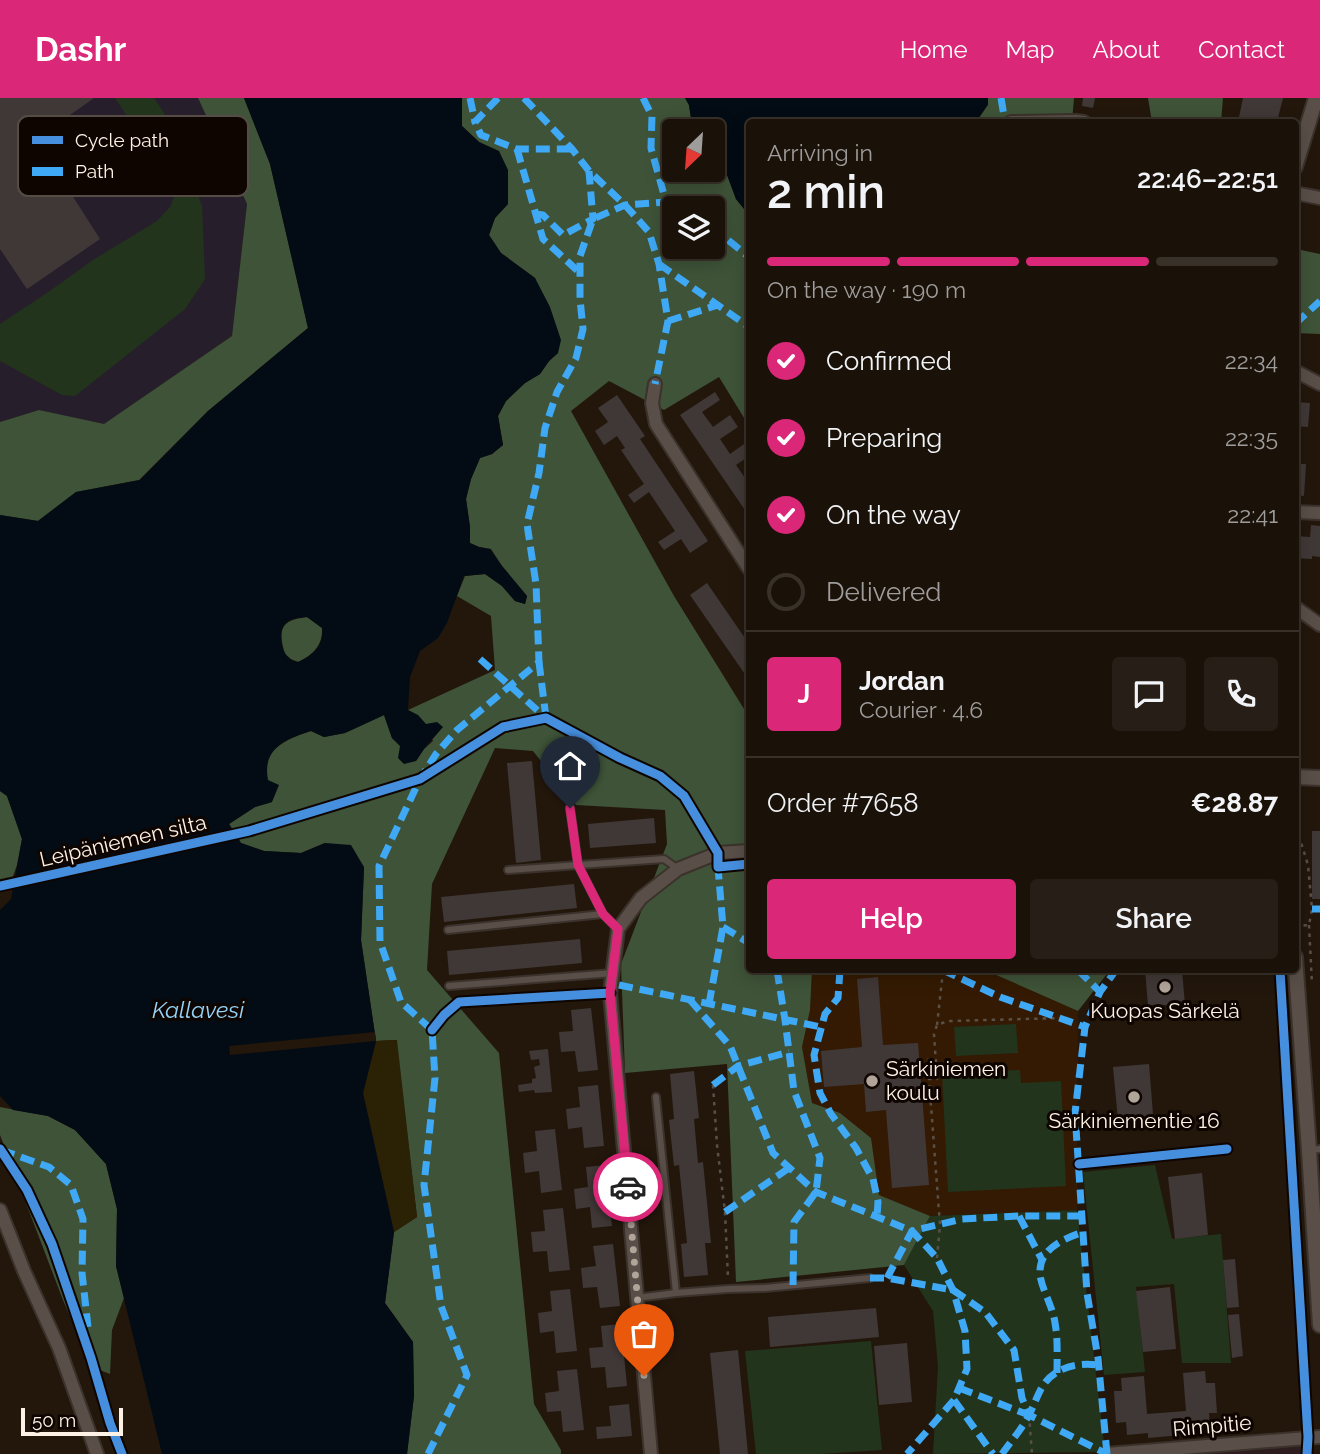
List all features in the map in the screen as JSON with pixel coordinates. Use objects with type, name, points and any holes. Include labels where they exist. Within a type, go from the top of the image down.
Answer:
[{"type":"street","points":[[1299,152],[1315,98]]},
{"type":"street","points":[[1299,195],[1320,198]]},
{"type":"street","points":[[1299,373],[1320,384]]},
{"type":"street","points":[[655,384],[652,403],[656,424],[746,564]]},
{"type":"street","points":[[1299,512],[1320,513]]},
{"type":"street","points":[[1299,610],[1320,625]]},
{"type":"street","points":[[1299,776],[1320,778]]},
{"type":"street","points":[[651,1454],[610,993],[618,929],[641,898],[678,869],[718,853],[746,851]]},
{"type":"street","points":[[1297,973],[1315,1150],[1320,1325]]},
{"type":"street","points":[[0,1210],[24,1272],[59,1348],[97,1454]]},
{"type":"street","name":"Rimpitie","points":[[1107,1454],[1231,1449],[1320,1437]]},
{"type":"lane","points":[[570,808],[578,865],[603,914],[618,929]]},
{"type":"lane","points":[[508,870],[664,859],[678,869]]},
{"type":"lane","points":[[448,930],[603,914]]},
{"type":"lane","points":[[449,986],[612,973]]},
{"type":"lane","points":[[656,1097],[676,1293]]},
{"type":"lane","points":[[637,1298],[870,1278]]},
{"type":"path","points":[[1299,799],[1308,798]]},
{"type":"path","points":[[1299,836],[1307,860],[1312,909],[1309,925],[1299,926]]},
{"type":"path","points":[[937,1258],[940,1225],[929,1079],[937,1079],[934,1034],[943,973]]},
{"type":"path","points":[[937,1025],[948,1021],[1062,1018]]},
{"type":"path","points":[[919,1060],[936,1059]]},
{"type":"path","points":[[713,1085],[725,1212],[728,1289]]},
{"type":"path","points":[[1029,1415],[1032,1454]]},
{"type":"shaded area","points":[[0,98],[198,98],[206,116],[18,116],[18,196],[243,196],[247,204],[232,336],[103,425],[39,410],[0,422]]},
{"type":"shaded area","points":[[812,973],[992,973],[1078,1011],[1077,1210],[930,1216],[878,1195],[871,1138],[840,1113],[812,1103],[802,1047],[810,1010]]},
{"type":"shaded area","points":[[1305,1444],[1304,1454],[1173,1454]]},
{"type":"green space","points":[[115,98],[154,98],[166,116],[127,116]]},
{"type":"green space","points":[[198,98],[244,98],[270,164],[308,328],[208,411],[139,480],[76,492],[38,521],[0,515],[0,422],[39,410],[104,424],[232,336],[247,204],[243,196],[248,196],[248,116],[206,116]]},
{"type":"green space","points":[[462,98],[685,98],[691,119],[662,119],[662,182],[725,182],[725,169],[736,199],[746,211],[746,421],[719,377],[664,410],[609,381],[571,411],[674,596],[746,712],[746,973],[812,973],[810,1010],[802,1047],[812,1103],[840,1113],[871,1138],[879,1195],[930,1216],[904,1265],[736,1282],[727,1064],[625,1073],[621,964],[667,844],[665,810],[576,805],[533,751],[495,748],[432,884],[427,970],[499,1053],[534,1404],[561,1454],[407,1454],[414,1396],[413,1342],[385,1303],[394,1232],[417,1217],[396,1040],[376,1041],[361,940],[364,867],[325,843],[301,853],[264,851],[241,843],[229,824],[255,807],[272,802],[267,781],[267,760],[282,744],[311,731],[324,737],[345,733],[384,715],[392,738],[416,761],[433,741],[423,722],[408,710],[495,670],[491,616],[457,596],[465,576],[485,574],[502,586],[515,601],[525,604],[527,596],[491,549],[470,543],[466,499],[480,458],[492,454],[503,445],[498,416],[506,401],[525,383],[540,374],[558,353],[535,278],[501,253],[489,235],[495,218],[508,204],[499,152],[479,142],[462,126]]},
{"type":"green space","points":[[988,98],[1074,98],[1072,119],[978,119],[988,105]]},
{"type":"green space","points":[[1148,98],[1223,98],[1221,119],[1152,119]]},
{"type":"green space","points":[[175,196],[198,196],[202,206],[205,279],[185,309],[75,396],[62,395],[0,361],[0,324],[93,260],[157,221],[170,207]]},
{"type":"green space","points":[[1301,250],[1320,254],[1320,334],[1299,333]]},
{"type":"green space","points":[[307,617],[322,628],[321,639],[316,649],[298,662],[285,654],[283,628],[291,621]]},
{"type":"green space","points":[[0,791],[7,796],[22,839],[12,879],[0,880]]},
{"type":"green space","points":[[992,973],[1108,973],[1078,1011]]},
{"type":"green space","points":[[1016,1024],[1018,1053],[956,1056],[954,1027]]},
{"type":"green space","points":[[1020,1070],[1021,1083],[1061,1081],[1066,1186],[948,1192],[942,1074]]},
{"type":"green space","points":[[0,1107],[48,1116],[75,1130],[106,1164],[117,1209],[116,1266],[124,1298],[112,1330],[110,1374],[92,1367],[63,1300],[0,1135]]},
{"type":"green space","points":[[1155,1165],[1172,1239],[1221,1234],[1231,1363],[1182,1363],[1174,1284],[1136,1287],[1145,1372],[1104,1375],[1083,1172]]},
{"type":"green space","points":[[1077,1210],[1105,1452],[933,1454],[938,1367],[933,1311],[904,1265],[930,1216]]},
{"type":"green space","points":[[871,1341],[882,1450],[756,1454],[745,1351]]},
{"type":"sand","points":[[397,1040],[417,1217],[394,1232],[363,1093],[376,1041]]},
{"type":"water","name":"Kallavesi","points":[[244,98],[462,98],[462,126],[479,142],[499,151],[508,170],[508,204],[495,218],[489,235],[501,253],[535,278],[550,307],[561,340],[558,353],[540,374],[525,383],[506,401],[498,416],[503,445],[492,454],[480,458],[466,499],[470,543],[490,549],[527,596],[525,604],[515,601],[502,586],[485,574],[464,576],[447,623],[438,638],[420,651],[410,677],[408,710],[418,715],[426,724],[437,722],[443,727],[416,761],[404,764],[398,758],[400,746],[392,738],[384,715],[345,733],[324,737],[311,731],[292,738],[278,747],[269,760],[268,780],[279,785],[272,802],[255,807],[229,824],[241,843],[264,851],[301,853],[325,843],[351,845],[364,867],[361,940],[376,1041],[363,1093],[394,1232],[385,1303],[413,1342],[414,1396],[407,1454],[162,1454],[116,1266],[117,1209],[106,1164],[75,1130],[48,1116],[13,1110],[0,1096],[0,910],[11,899],[22,839],[7,796],[0,791],[0,515],[38,521],[76,492],[140,480],[208,411],[308,328],[270,164]],"holes":[[[307,617],[322,628],[316,649],[298,662],[291,660],[282,646],[281,636],[287,622]]]},
{"type":"water","points":[[685,98],[988,98],[988,104],[978,119],[746,119],[746,211],[736,199],[725,169],[725,119],[691,119]]},
{"type":"pier","points":[[375,1032],[376,1041],[230,1055],[229,1046]]},
{"type":"building","points":[[0,98],[94,98],[69,116],[18,116],[18,196],[72,196],[100,239],[27,289],[0,249]]},
{"type":"building","points":[[1083,98],[1095,98],[1093,108],[1082,106]]},
{"type":"building","points":[[1243,98],[1283,98],[1278,119],[1239,119]]},
{"type":"building","points":[[715,392],[720,400],[702,412],[713,427],[730,415],[738,427],[720,439],[730,454],[746,443],[746,458],[736,465],[746,478],[746,512],[680,415]]},
{"type":"building","points":[[617,395],[645,436],[640,439],[708,541],[690,553],[681,539],[664,550],[658,542],[675,531],[649,492],[634,503],[628,495],[644,484],[621,450],[625,448],[617,436],[604,445],[595,431],[608,422],[598,408]]},
{"type":"building","points":[[1299,402],[1310,403],[1308,427],[1299,426]]},
{"type":"building","points":[[1299,464],[1306,464],[1304,496],[1299,495]]},
{"type":"building","points":[[1311,525],[1320,526],[1320,557],[1299,558],[1299,536],[1310,537]]},
{"type":"building","points":[[707,583],[746,640],[746,676],[690,595]]},
{"type":"building","points":[[532,761],[541,860],[516,863],[507,763]]},
{"type":"building","points":[[654,818],[656,843],[590,848],[588,824]]},
{"type":"building","points":[[1312,831],[1320,831],[1320,899],[1312,899]]},
{"type":"building","points":[[574,884],[577,908],[444,922],[441,897]]},
{"type":"building","points":[[580,939],[582,963],[449,975],[447,951]]},
{"type":"building","name":"Kuopas Särkelä","points":[[1145,973],[1182,973],[1185,1005],[1148,1005]]},
{"type":"building","name":"Särkiniemen koulu","points":[[878,977],[883,1045],[918,1043],[929,1185],[892,1188],[886,1110],[866,1112],[864,1084],[824,1087],[821,1051],[862,1047],[857,979]]},
{"type":"building","points":[[591,1008],[598,1070],[578,1072],[575,1051],[561,1052],[559,1032],[573,1031],[571,1010]]},
{"type":"building","points":[[548,1049],[552,1092],[519,1092],[518,1085],[532,1083],[532,1079],[536,1078],[534,1067],[540,1065],[539,1059],[531,1060],[529,1051]]},
{"type":"building","name":"Särkiniementie 16","points":[[1149,1064],[1154,1127],[1119,1130],[1113,1067]]},
{"type":"building","points":[[694,1071],[699,1118],[694,1119],[698,1163],[703,1162],[711,1243],[705,1243],[708,1275],[684,1277],[681,1244],[687,1243],[679,1165],[674,1166],[669,1120],[674,1119],[670,1074]]},
{"type":"building","points":[[598,1085],[604,1146],[584,1148],[582,1127],[568,1129],[566,1109],[580,1107],[578,1087]]},
{"type":"building","points":[[555,1129],[562,1190],[541,1193],[539,1171],[525,1173],[523,1153],[537,1151],[535,1131]]},
{"type":"building","points":[[606,1165],[612,1226],[592,1228],[590,1207],[576,1209],[574,1189],[588,1187],[586,1167]]},
{"type":"building","points":[[1202,1173],[1208,1235],[1175,1239],[1168,1177]]},
{"type":"building","points":[[563,1208],[570,1270],[549,1272],[547,1251],[533,1252],[531,1232],[545,1231],[543,1210]]},
{"type":"building","points":[[613,1244],[620,1306],[600,1308],[597,1287],[583,1288],[581,1268],[596,1266],[593,1246]]},
{"type":"building","points":[[1235,1259],[1239,1307],[1227,1308],[1223,1260]]},
{"type":"building","points":[[1170,1287],[1176,1349],[1143,1352],[1136,1291]]},
{"type":"building","points":[[570,1289],[577,1351],[556,1353],[554,1331],[540,1333],[538,1313],[552,1311],[550,1291]]},
{"type":"building","points":[[876,1308],[879,1337],[770,1347],[768,1317]]},
{"type":"building","points":[[1239,1314],[1243,1356],[1232,1358],[1228,1315]]},
{"type":"building","points":[[621,1324],[627,1386],[607,1388],[605,1367],[591,1368],[589,1348],[603,1347],[601,1326]]},
{"type":"building","points":[[907,1343],[912,1402],[879,1405],[874,1346]]},
{"type":"building","points":[[738,1350],[748,1454],[720,1454],[710,1353]]},
{"type":"building","points":[[577,1369],[584,1430],[563,1432],[561,1411],[547,1412],[545,1393],[559,1391],[557,1371]]},
{"type":"building","points":[[1205,1371],[1206,1383],[1215,1383],[1217,1413],[1209,1413],[1210,1427],[1181,1429],[1182,1435],[1148,1438],[1148,1433],[1127,1435],[1126,1422],[1116,1423],[1114,1391],[1122,1391],[1121,1378],[1144,1376],[1147,1414],[1186,1411],[1183,1373]]},
{"type":"building","points":[[629,1404],[632,1436],[597,1439],[596,1427],[611,1426],[609,1406]]},
{"type":"marked path","points":[[470,98],[475,122]]},
{"type":"marked path","points":[[498,98],[475,122],[481,135],[517,149],[572,149]]},
{"type":"marked path","points":[[524,98],[589,171],[649,232],[659,264],[668,321],[655,384]]},
{"type":"marked path","points":[[643,98],[652,116],[651,148],[664,196]]},
{"type":"marked path","points":[[1001,98],[1004,119]]},
{"type":"marked path","points":[[517,149],[543,239],[579,272]]},
{"type":"marked path","points":[[535,214],[543,215],[563,235],[593,219],[589,171]]},
{"type":"marked path","points":[[428,1454],[467,1375],[441,1306],[424,1185],[435,1078],[432,1030],[401,1002],[380,942],[379,866],[420,779],[436,754],[457,730],[539,662],[536,584],[527,524],[539,473],[545,428],[557,392],[576,358],[583,329],[580,256],[593,219],[625,205],[662,202]]},
{"type":"marked path","points":[[725,238],[746,255]]},
{"type":"marked path","points":[[659,264],[746,325]]},
{"type":"marked path","points":[[1299,320],[1320,301]]},
{"type":"marked path","points":[[668,321],[718,305]]},
{"type":"marked path","points":[[480,659],[546,718]]},
{"type":"marked path","points":[[539,662],[546,718]]},
{"type":"marked path","points":[[709,1004],[723,927],[718,867]]},
{"type":"marked path","points":[[1312,909],[1320,909]]},
{"type":"marked path","points":[[723,927],[746,941]]},
{"type":"marked path","points":[[777,973],[794,1091],[820,1158],[816,1192],[794,1222],[793,1285]]},
{"type":"marked path","points":[[840,973],[838,998],[825,1014],[814,1055],[820,1093],[873,1179],[878,1202],[877,1216]]},
{"type":"marked path","points":[[949,973],[1000,997],[1085,1027]]},
{"type":"marked path","points":[[1081,973],[1100,992]]},
{"type":"marked path","points":[[1107,1454],[1098,1358],[1087,1293],[1075,1113],[1085,1027],[1100,992],[1114,973]]},
{"type":"marked path","points":[[619,985],[821,1027]]},
{"type":"marked path","points":[[690,1000],[730,1046],[773,1153],[816,1192],[912,1231],[937,1258],[953,1290],[965,1331],[967,1369],[954,1400],[907,1454]]},
{"type":"marked path","points":[[713,1085],[738,1066],[789,1052]]},
{"type":"marked path","points":[[1,1150],[49,1167],[71,1185],[83,1219],[82,1273],[88,1327]]},
{"type":"marked path","points":[[725,1212],[789,1168]]},
{"type":"marked path","points":[[1019,1216],[1042,1260]]},
{"type":"marked path","points":[[887,1278],[912,1231],[962,1219],[1082,1216]]},
{"type":"marked path","points":[[1057,1373],[1056,1329],[1041,1281],[1040,1266],[1053,1246],[1083,1232]]},
{"type":"marked path","points":[[870,1278],[887,1278],[953,1290],[985,1312],[1014,1350],[1022,1398],[1029,1415],[1107,1454]]},
{"type":"marked path","points":[[1002,1454],[1024,1424],[1049,1378],[1068,1367],[1098,1365]]},
{"type":"marked path","points":[[959,1388],[1029,1415]]},
{"type":"marked path","points":[[954,1400],[993,1454]]},
{"type":"cycle path","name":"Leipäniemen silta","points":[[0,886],[249,831],[420,779],[503,727],[546,718],[660,776],[684,796],[718,853],[718,867],[746,864]]},
{"type":"cycle path","points":[[1280,973],[1307,1454]]},
{"type":"cycle path","points":[[432,1030],[459,1002],[610,993]]},
{"type":"cycle path","points":[[0,1149],[27,1190],[52,1244],[122,1454]]},
{"type":"cycle path","points":[[1079,1164],[1227,1149]]},
{"type":"way so far","points":[[628,1187],[644,1376]]},
{"type":"place","name":"Kuopas Särkelä","points":[[1165,987]]},
{"type":"place","name":"Särkiniemen koulu","points":[[872,1081]]},
{"type":"place","name":"Särkiniementie 16","points":[[1134,1097]]},
{"type":"route","points":[[570,808],[578,865],[603,914],[618,929],[610,993],[628,1187]]}]
